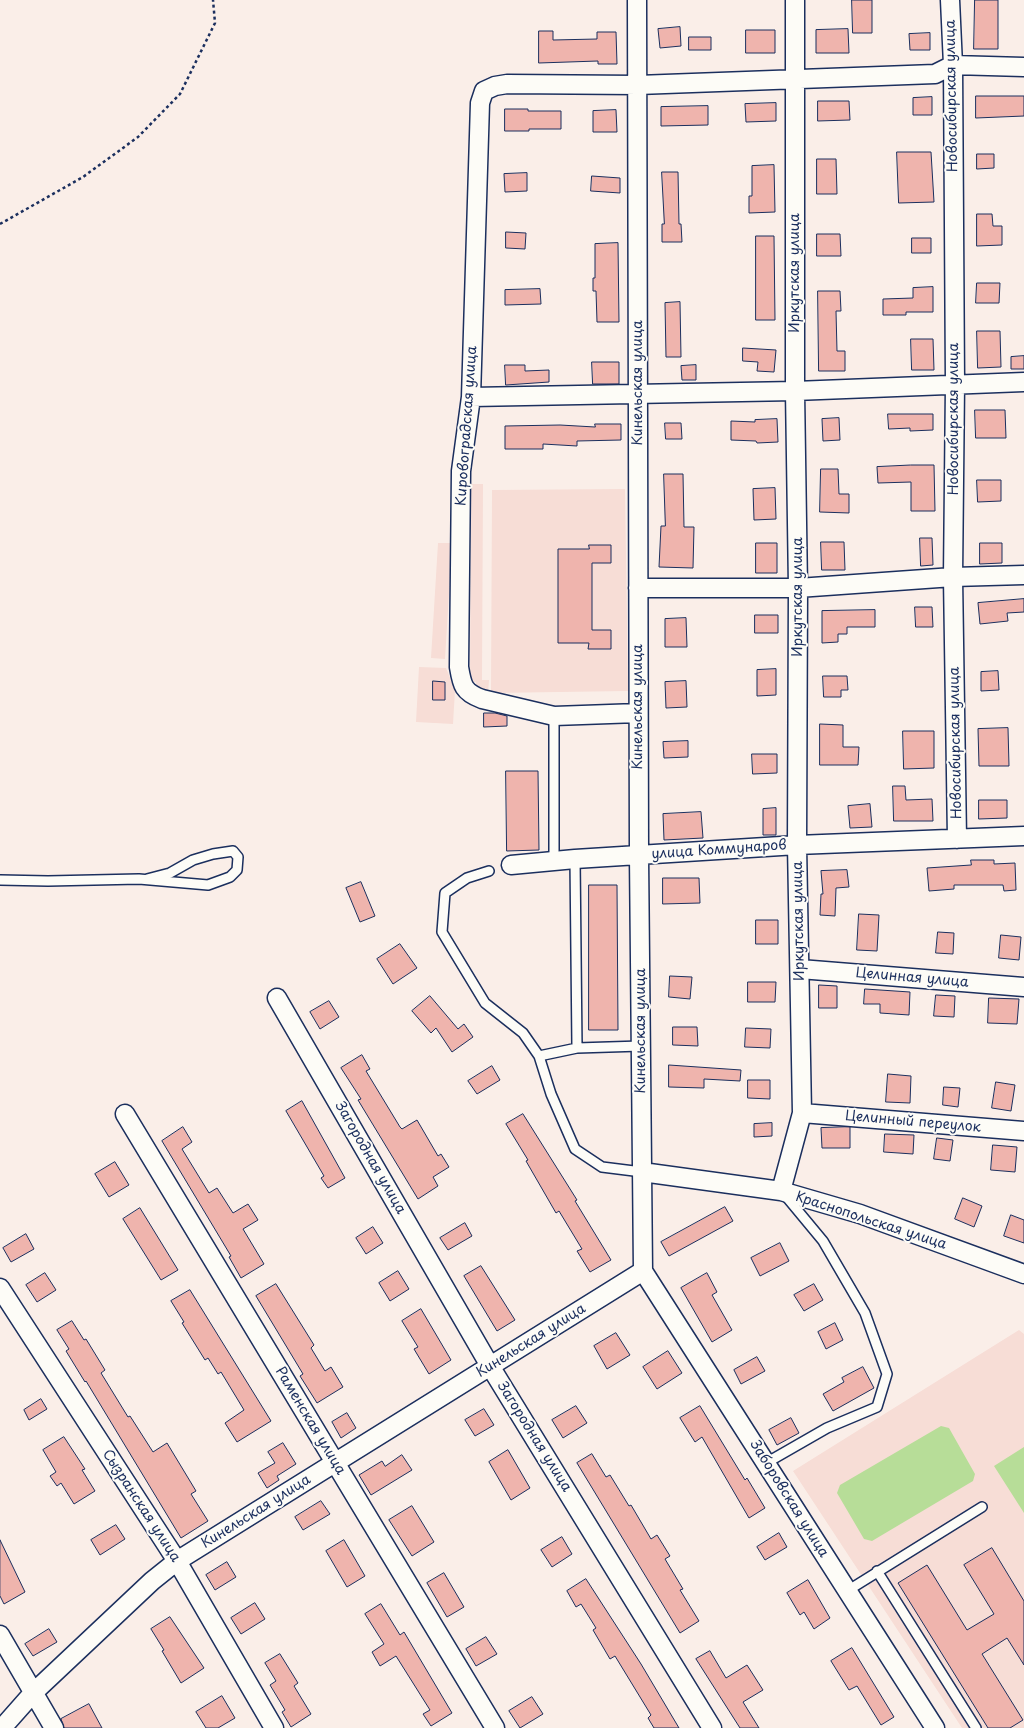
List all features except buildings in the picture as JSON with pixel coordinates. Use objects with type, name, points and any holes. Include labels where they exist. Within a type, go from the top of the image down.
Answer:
[{"type":"street","name":"Кинельская улица","points":[[2,1728],[33,1693],[152,1581],[177,1561],[335,1464],[643,1270],[638,856],[639,393],[637,0]]},
{"type":"street","name":"Иркутская улица","points":[[781,1191],[802,1113],[797,845],[798,588],[795,391],[795,0]]},
{"type":"street","name":"Новосибирская улица","points":[[950,0],[953,65],[955,384],[953,577],[957,839]]},
{"type":"street","points":[[638,85],[935,74],[953,65],[1024,67]]},
{"type":"street","name":"Кировоградская улица","points":[[638,85],[507,84],[495,86],[484,92],[480,103],[471,397],[461,471],[459,667],[462,686],[471,695],[482,699],[554,716],[638,713]]},
{"type":"street","points":[[471,397],[795,391],[1024,382]]},
{"type":"street","points":[[638,588],[798,588],[953,577],[1024,575]]},
{"type":"street","name":"улица Коммунаров","points":[[511,865],[575,859],[797,845],[1024,836]]},
{"type":"street","name":"Целинная улица","points":[[800,969],[1024,987]]},
{"type":"street","name":"Загородная улица","points":[[277,998],[490,1366],[712,1728]]},
{"type":"street","name":"Целинный переулок","points":[[802,1113],[1024,1131]]},
{"type":"street","name":"Раменская улица","points":[[125,1114],[495,1728]]},
{"type":"street","name":"Краснопольская улица","points":[[642,1172],[781,1191],[860,1214],[1024,1274]]},
{"type":"street","name":"Заборовская улица","points":[[643,1270],[935,1728]]},
{"type":"street","name":"Сызранская улица","points":[[0,1288],[177,1561],[274,1728]]},
{"type":"street","points":[[0,1635],[54,1728]]},
{"type":"lane","points":[[554,716],[554,861]]},
{"type":"lane","points":[[0,880],[139,879],[208,884],[230,877],[237,870],[238,857],[233,851],[213,854],[192,860],[170,873],[147,879]]},
{"type":"lane","points":[[575,859],[577,1048]]},
{"type":"lane","points":[[489,871],[467,878],[445,894],[442,932],[485,1004],[523,1033],[539,1056],[551,1094],[575,1149],[602,1168],[642,1172]]},
{"type":"lane","points":[[539,1056],[577,1048],[641,1046]]},
{"type":"lane","points":[[766,1463],[827,1428],[877,1407],[887,1374],[865,1313],[823,1241],[781,1191]]},
{"type":"lane","points":[[847,1591],[982,1507]]},
{"type":"lane","points":[[877,1572],[976,1728]]},
{"type":"path","points":[[0,224],[83,177],[138,137],[180,94],[215,23],[213,0]]},
{"type":"shaded area","points":[[471,484],[483,484],[482,680],[489,680],[488,694],[476,694],[476,682],[470,682]]},
{"type":"shaded area","points":[[625,489],[628,691],[491,693],[492,490]]},
{"type":"shaded area","points":[[438,543],[452,543],[445,659],[431,658]]},
{"type":"shaded area","points":[[419,667],[446,668],[455,690],[453,724],[416,722]]},
{"type":"shaded area","points":[[1019,1330],[1024,1334],[1024,1728],[962,1728],[793,1471]]},
{"type":"green space","points":[[941,1426],[949,1428],[975,1474],[973,1481],[872,1541],[864,1539],[837,1493],[840,1485]]},
{"type":"green space","points":[[1024,1447],[1024,1513],[994,1466]]}]
